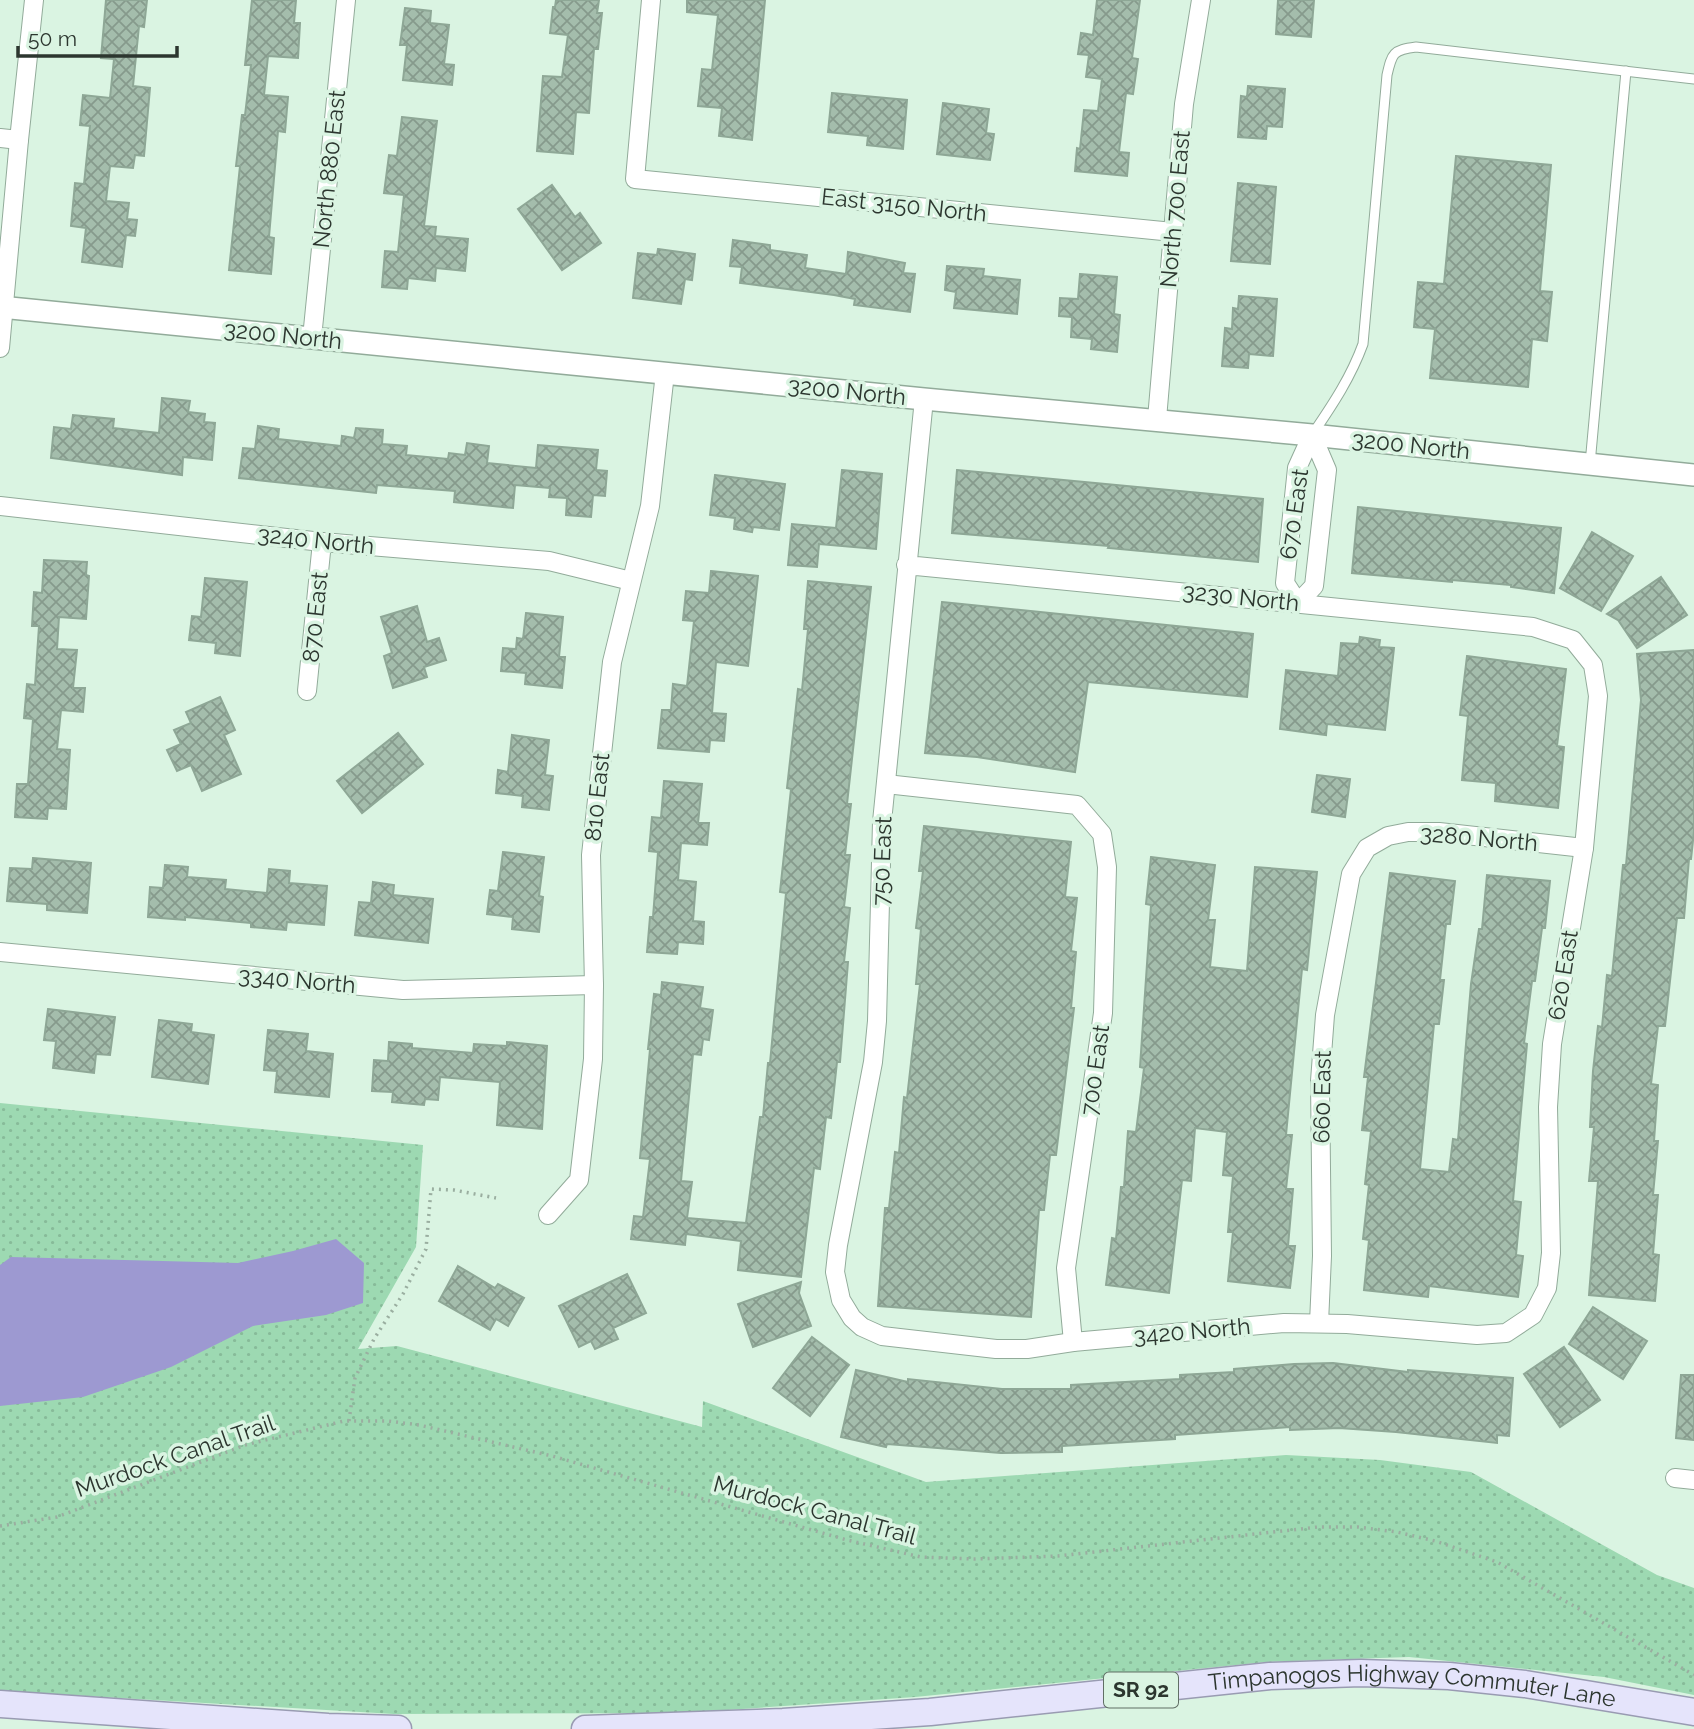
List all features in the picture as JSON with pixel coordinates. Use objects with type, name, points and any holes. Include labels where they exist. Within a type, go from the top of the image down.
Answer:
[{"type":"main road","name":"Timpanogos Highway Commuter Lane","points":[[585,1729],[783,1722],[930,1712],[1270,1676],[1361,1673],[1449,1676],[1525,1684],[1694,1713]]},
{"type":"main road","points":[[0,1704],[328,1727],[398,1729]]},
{"type":"street","points":[[0,348],[34,0]]},
{"type":"street","name":"North 880 East","points":[[312,338],[346,0]]},
{"type":"street","name":"East 3150 North","points":[[651,0],[635,179],[1173,232]]},
{"type":"street","name":"North 700 East","points":[[1157,419],[1184,104],[1201,0]]},
{"type":"street","points":[[0,138],[19,140]]},
{"type":"street","name":"3200 North","points":[[2,307],[924,399],[1157,419],[1694,475]]},
{"type":"street","name":"810 East","points":[[548,1214],[579,1180],[593,1059],[590,855],[612,662],[650,506],[665,373]]},
{"type":"street","name":"750 East","points":[[852,1318],[841,1300],[835,1272],[873,1062],[877,1021],[882,822],[924,399]]},
{"type":"street","name":"670 East","points":[[1312,435],[1327,470],[1314,586],[1298,603],[1285,583],[1297,468],[1312,435]]},
{"type":"street","name":"3240 North","points":[[0,506],[322,542],[550,561],[631,581]]},
{"type":"street","name":"870 East","points":[[307,691],[322,542]]},
{"type":"street","name":"3230 North","points":[[906,565],[1533,627],[1573,640]]},
{"type":"street","name":"620 East","points":[[1533,1315],[1547,1288],[1551,1254],[1548,1107],[1552,1044],[1584,848],[1598,696],[1593,665],[1573,640]]},
{"type":"street","name":"700 East","points":[[886,784],[1077,805],[1101,834],[1107,867],[1104,1013],[1066,1268],[1073,1342]]},
{"type":"street","name":"3280 North","points":[[1351,874],[1367,848],[1388,836],[1408,832],[1439,832],[1584,848]]},
{"type":"street","name":"660 East","points":[[1319,1322],[1322,1256],[1321,1068],[1325,1015],[1351,874]]},
{"type":"street","name":"3340 North","points":[[0,951],[403,990],[594,985]]},
{"type":"street","name":"3420 North","points":[[852,1318],[862,1327],[882,1336],[996,1349],[1027,1349],[1073,1342],[1284,1323],[1319,1322],[1477,1335],[1506,1333],[1533,1315]]},
{"type":"street","points":[[1675,1478],[1694,1480]]},
{"type":"lane","points":[[1312,435],[1343,389],[1363,344],[1387,75],[1391,57],[1399,49],[1416,47],[1694,79]]},
{"type":"lane","points":[[1590,464],[1626,71]]},
{"type":"path","points":[[349,1421],[355,1378],[374,1339],[403,1294],[426,1249],[431,1189],[454,1190],[496,1198]]},
{"type":"path","name":"Murdock Canal Trail","points":[[0,1526],[57,1517],[244,1445],[349,1421],[388,1421],[419,1425],[539,1452],[847,1541],[930,1558],[1058,1556],[1318,1527],[1358,1527],[1397,1532],[1435,1541],[1497,1562],[1694,1675]]},
{"type":"green space","points":[[0,1103],[423,1145],[416,1247],[358,1349],[397,1346],[702,1427],[703,1401],[926,1482],[1286,1455],[1380,1460],[1471,1472],[1657,1575],[1694,1588],[1694,1695],[1604,1677],[1409,1657],[1266,1662],[915,1697],[683,1713],[394,1714],[0,1691]]},
{"type":"shaded area","points":[[336,1239],[364,1263],[363,1303],[326,1315],[253,1326],[171,1367],[83,1397],[0,1406],[0,1265],[11,1257],[238,1263]]},
{"type":"building","points":[[106,0],[147,0],[144,27],[139,26],[133,86],[150,88],[144,156],[135,155],[133,168],[110,166],[106,201],[129,203],[127,219],[137,220],[135,236],[126,235],[122,267],[82,262],[86,228],[71,226],[75,183],[84,184],[90,126],[80,125],[83,95],[110,98],[114,59],[101,58]]},
{"type":"building","points":[[252,0],[296,0],[294,23],[300,23],[298,58],[268,56],[264,95],[288,97],[285,132],[278,131],[269,237],[274,238],[271,274],[229,270],[240,166],[236,166],[251,65],[245,65]]},
{"type":"building","points":[[556,0],[599,0],[597,13],[602,13],[598,49],[594,49],[589,113],[576,112],[573,154],[537,151],[543,76],[562,77],[568,35],[550,33]]},
{"type":"building","points":[[687,0],[765,0],[752,140],[719,136],[722,108],[698,106],[702,69],[712,70],[718,15],[687,12]]},
{"type":"building","points":[[1097,0],[1140,0],[1132,58],[1138,59],[1133,94],[1126,93],[1119,152],[1129,153],[1127,176],[1075,171],[1084,110],[1098,111],[1102,79],[1086,77],[1089,55],[1078,54],[1081,33],[1093,35]]},
{"type":"building","points":[[1278,0],[1314,0],[1311,37],[1276,34]]},
{"type":"building","points":[[405,8],[431,11],[430,23],[449,25],[444,64],[454,65],[452,85],[403,80],[407,45],[400,45]]},
{"type":"building","points":[[1248,86],[1285,89],[1282,127],[1267,126],[1266,139],[1238,137],[1241,96],[1247,97]]},
{"type":"building","points":[[832,93],[907,100],[903,149],[867,145],[868,136],[828,132]]},
{"type":"building","points":[[943,103],[989,109],[986,133],[994,134],[990,160],[937,154]]},
{"type":"building","points":[[402,117],[437,121],[424,226],[436,227],[435,236],[468,239],[465,271],[436,268],[435,281],[408,278],[407,289],[382,287],[385,251],[398,252],[404,195],[384,193],[389,155],[397,156]]},
{"type":"building","points":[[1456,156],[1551,165],[1540,291],[1552,292],[1547,341],[1532,339],[1528,387],[1430,378],[1435,329],[1414,327],[1418,282],[1444,284]]},
{"type":"building","points":[[1238,183],[1276,187],[1270,264],[1231,261]]},
{"type":"building","points":[[552,185],[575,217],[580,213],[601,243],[562,270],[518,209]]},
{"type":"building","points":[[733,240],[770,245],[770,250],[807,255],[805,268],[846,274],[848,252],[905,263],[903,273],[915,274],[910,312],[854,305],[855,299],[834,295],[740,283],[742,267],[730,266]]},
{"type":"building","points":[[658,249],[695,254],[692,280],[685,279],[681,304],[633,298],[638,253],[657,255]]},
{"type":"building","points":[[947,266],[984,269],[983,276],[1020,280],[1017,314],[954,308],[956,292],[945,290]]},
{"type":"building","points":[[1080,274],[1117,277],[1114,314],[1120,315],[1117,352],[1091,349],[1092,339],[1071,337],[1072,317],[1059,316],[1060,298],[1078,299]]},
{"type":"building","points":[[1239,296],[1277,299],[1273,356],[1249,354],[1248,368],[1222,366],[1225,328],[1232,329],[1233,308],[1238,309]]},
{"type":"building","points":[[162,398],[190,401],[188,412],[205,414],[204,422],[215,423],[212,460],[183,457],[182,475],[51,458],[54,427],[71,429],[73,415],[114,419],[113,428],[159,433]]},
{"type":"building","points":[[258,426],[279,429],[278,439],[341,446],[342,436],[354,438],[356,428],[383,430],[382,444],[407,446],[406,455],[448,459],[449,453],[465,455],[467,443],[489,446],[487,463],[536,468],[538,445],[598,450],[596,470],[607,471],[605,496],[593,495],[591,517],[566,515],[567,498],[549,497],[550,488],[515,485],[513,508],[454,502],[455,491],[377,485],[376,493],[239,478],[243,448],[255,449]]},
{"type":"building","points":[[842,470],[882,474],[876,549],[819,544],[817,567],[788,565],[792,524],[836,528]]},
{"type":"building","points":[[957,470],[1263,499],[1258,562],[952,533]]},
{"type":"building","points":[[715,475],[785,484],[779,530],[753,527],[752,532],[734,529],[735,518],[710,515]]},
{"type":"building","points":[[1358,507],[1561,528],[1554,593],[1511,585],[1352,573]]},
{"type":"building","points":[[1592,532],[1633,556],[1601,611],[1560,588]]},
{"type":"building","points":[[44,560],[87,562],[86,575],[89,576],[86,619],[59,617],[57,649],[77,650],[73,688],[85,688],[83,712],[61,710],[57,749],[70,750],[66,809],[48,808],[47,819],[15,817],[17,784],[28,784],[33,719],[24,718],[27,684],[35,685],[39,626],[32,626],[34,592],[42,593]]},
{"type":"building","points":[[711,571],[758,576],[748,666],[716,662],[712,713],[726,714],[724,741],[710,740],[709,752],[658,748],[662,710],[671,710],[673,684],[687,686],[694,621],[683,620],[686,591],[709,593]]},
{"type":"building","points":[[1661,577],[1687,615],[1637,648],[1618,620],[1607,614]]},
{"type":"building","points":[[205,578],[247,582],[240,656],[215,653],[216,643],[189,640],[192,616],[201,617]]},
{"type":"building","points":[[808,581],[871,587],[847,804],[851,804],[845,855],[850,855],[844,907],[850,908],[844,962],[848,962],[840,1062],[837,1062],[831,1118],[826,1117],[820,1169],[814,1168],[801,1277],[738,1270],[741,1241],[686,1234],[685,1245],[631,1239],[634,1216],[643,1217],[650,1159],[640,1158],[654,994],[661,995],[662,982],[703,987],[700,1008],[713,1010],[709,1040],[703,1039],[701,1055],[693,1054],[681,1181],[692,1182],[687,1218],[746,1223],[770,1063],[786,893],[780,892],[791,789],[787,788],[798,689],[802,690],[808,629],[804,629]]},
{"type":"building","points":[[942,602],[1253,634],[1247,697],[1088,682],[1075,772],[977,757],[925,753]]},
{"type":"building","points":[[417,606],[427,642],[439,638],[446,660],[424,667],[427,677],[393,688],[384,656],[392,653],[381,617]]},
{"type":"building","points":[[526,613],[563,617],[559,657],[565,657],[562,688],[525,684],[526,673],[501,671],[503,648],[516,649],[517,638],[523,639]]},
{"type":"building","points":[[1360,637],[1380,640],[1379,647],[1394,648],[1385,730],[1327,724],[1326,735],[1280,729],[1286,670],[1338,676],[1341,643],[1359,644]]},
{"type":"building","points":[[1694,650],[1694,831],[1684,918],[1677,918],[1665,1026],[1658,1026],[1651,1084],[1658,1085],[1654,1141],[1658,1141],[1653,1195],[1658,1195],[1653,1254],[1659,1255],[1655,1301],[1589,1295],[1598,1181],[1589,1181],[1594,1127],[1590,1127],[1593,1071],[1598,1026],[1602,1027],[1607,975],[1612,976],[1623,865],[1626,865],[1641,700],[1637,654]]},
{"type":"building","points":[[1467,656],[1566,669],[1557,746],[1564,747],[1558,808],[1495,801],[1496,783],[1462,780],[1468,716],[1460,715]]},
{"type":"building","points":[[220,697],[235,730],[224,735],[241,774],[202,791],[191,765],[177,771],[167,750],[181,744],[174,730],[191,723],[186,712]]},
{"type":"building","points":[[398,733],[423,764],[362,813],[337,781]]},
{"type":"building","points":[[512,735],[549,740],[545,775],[553,776],[549,810],[522,807],[523,796],[496,793],[498,770],[508,772]]},
{"type":"building","points":[[1317,775],[1350,779],[1345,817],[1312,812]]},
{"type":"building","points":[[664,781],[702,784],[698,823],[709,823],[707,845],[681,843],[678,880],[696,882],[693,921],[704,922],[703,944],[678,942],[677,954],[647,952],[650,917],[653,917],[658,852],[649,851],[652,817],[661,818]]},
{"type":"building","points":[[924,826],[1071,842],[1065,897],[1077,898],[1071,951],[1076,952],[1071,1008],[1074,1008],[1056,1155],[1050,1155],[1044,1210],[1039,1210],[1031,1317],[878,1306],[885,1208],[889,1208],[895,1152],[899,1153],[920,984],[916,984],[921,929],[916,928],[923,871],[919,871]]},
{"type":"building","points":[[503,852],[544,857],[539,896],[543,897],[539,932],[512,929],[513,917],[487,914],[490,890],[498,891]]},
{"type":"building","points":[[1151,857],[1215,865],[1208,920],[1215,920],[1210,967],[1247,971],[1255,867],[1317,872],[1307,970],[1302,969],[1286,1135],[1292,1135],[1286,1189],[1293,1189],[1288,1246],[1295,1246],[1290,1288],[1228,1281],[1233,1232],[1228,1232],[1233,1176],[1223,1175],[1227,1132],[1195,1128],[1191,1181],[1182,1180],[1169,1293],[1106,1285],[1112,1238],[1116,1239],[1121,1187],[1124,1187],[1128,1131],[1136,1132],[1144,1068],[1140,1067],[1151,905],[1146,904]]},
{"type":"building","points":[[33,858],[91,863],[87,913],[47,910],[47,904],[7,901],[10,868],[32,869]]},
{"type":"building","points":[[165,865],[188,867],[187,877],[226,880],[225,889],[267,893],[269,869],[290,871],[289,883],[327,886],[324,925],[287,922],[286,930],[251,927],[251,923],[185,917],[185,920],[148,917],[150,887],[163,888]]},
{"type":"building","points":[[1390,873],[1455,881],[1450,924],[1446,924],[1440,980],[1444,980],[1439,1024],[1434,1024],[1420,1169],[1449,1172],[1453,1139],[1458,1140],[1471,984],[1479,929],[1482,929],[1487,875],[1550,881],[1545,928],[1542,928],[1535,981],[1532,981],[1524,1043],[1527,1044],[1513,1201],[1521,1202],[1516,1255],[1523,1256],[1518,1297],[1429,1286],[1428,1297],[1364,1290],[1369,1240],[1363,1239],[1369,1185],[1365,1184],[1371,1131],[1362,1130],[1368,1077],[1364,1077]]},
{"type":"building","points":[[373,882],[394,885],[393,895],[433,899],[428,943],[355,935],[359,902],[371,903]]},
{"type":"building","points":[[48,1009],[115,1017],[110,1055],[96,1054],[94,1073],[53,1068],[56,1041],[44,1040]]},
{"type":"building","points":[[159,1020],[192,1024],[191,1032],[214,1035],[208,1084],[152,1077]]},
{"type":"building","points":[[268,1030],[308,1034],[306,1051],[333,1054],[329,1097],[275,1092],[277,1071],[264,1070]]},
{"type":"building","points":[[389,1042],[412,1044],[412,1048],[473,1053],[474,1044],[507,1046],[507,1042],[547,1046],[542,1129],[497,1125],[500,1082],[440,1077],[438,1100],[425,1099],[424,1105],[392,1102],[393,1092],[372,1091],[374,1060],[388,1061]]},
{"type":"building","points":[[458,1266],[495,1288],[498,1284],[524,1298],[508,1326],[496,1319],[490,1330],[439,1301]]},
{"type":"building","points":[[627,1274],[646,1313],[613,1328],[618,1339],[595,1349],[591,1341],[579,1347],[559,1306]]},
{"type":"building","points":[[801,1282],[799,1293],[811,1326],[753,1347],[738,1304]]},
{"type":"building","points":[[1593,1307],[1647,1341],[1623,1379],[1569,1344]]},
{"type":"building","points":[[812,1337],[849,1365],[810,1416],[773,1388]]},
{"type":"building","points":[[1564,1347],[1600,1400],[1560,1427],[1524,1374]]},
{"type":"building","points":[[1333,1363],[1408,1372],[1513,1378],[1509,1436],[1497,1435],[1497,1443],[1396,1432],[1339,1428],[1290,1430],[1290,1427],[1175,1435],[1175,1439],[1062,1446],[1062,1452],[1001,1453],[887,1444],[886,1447],[841,1437],[856,1370],[908,1382],[908,1379],[1002,1389],[1071,1389],[1071,1385],[1180,1379],[1180,1375],[1234,1372],[1234,1369]]},
{"type":"building","points":[[1681,1375],[1694,1375],[1694,1440],[1676,1438]]}]
